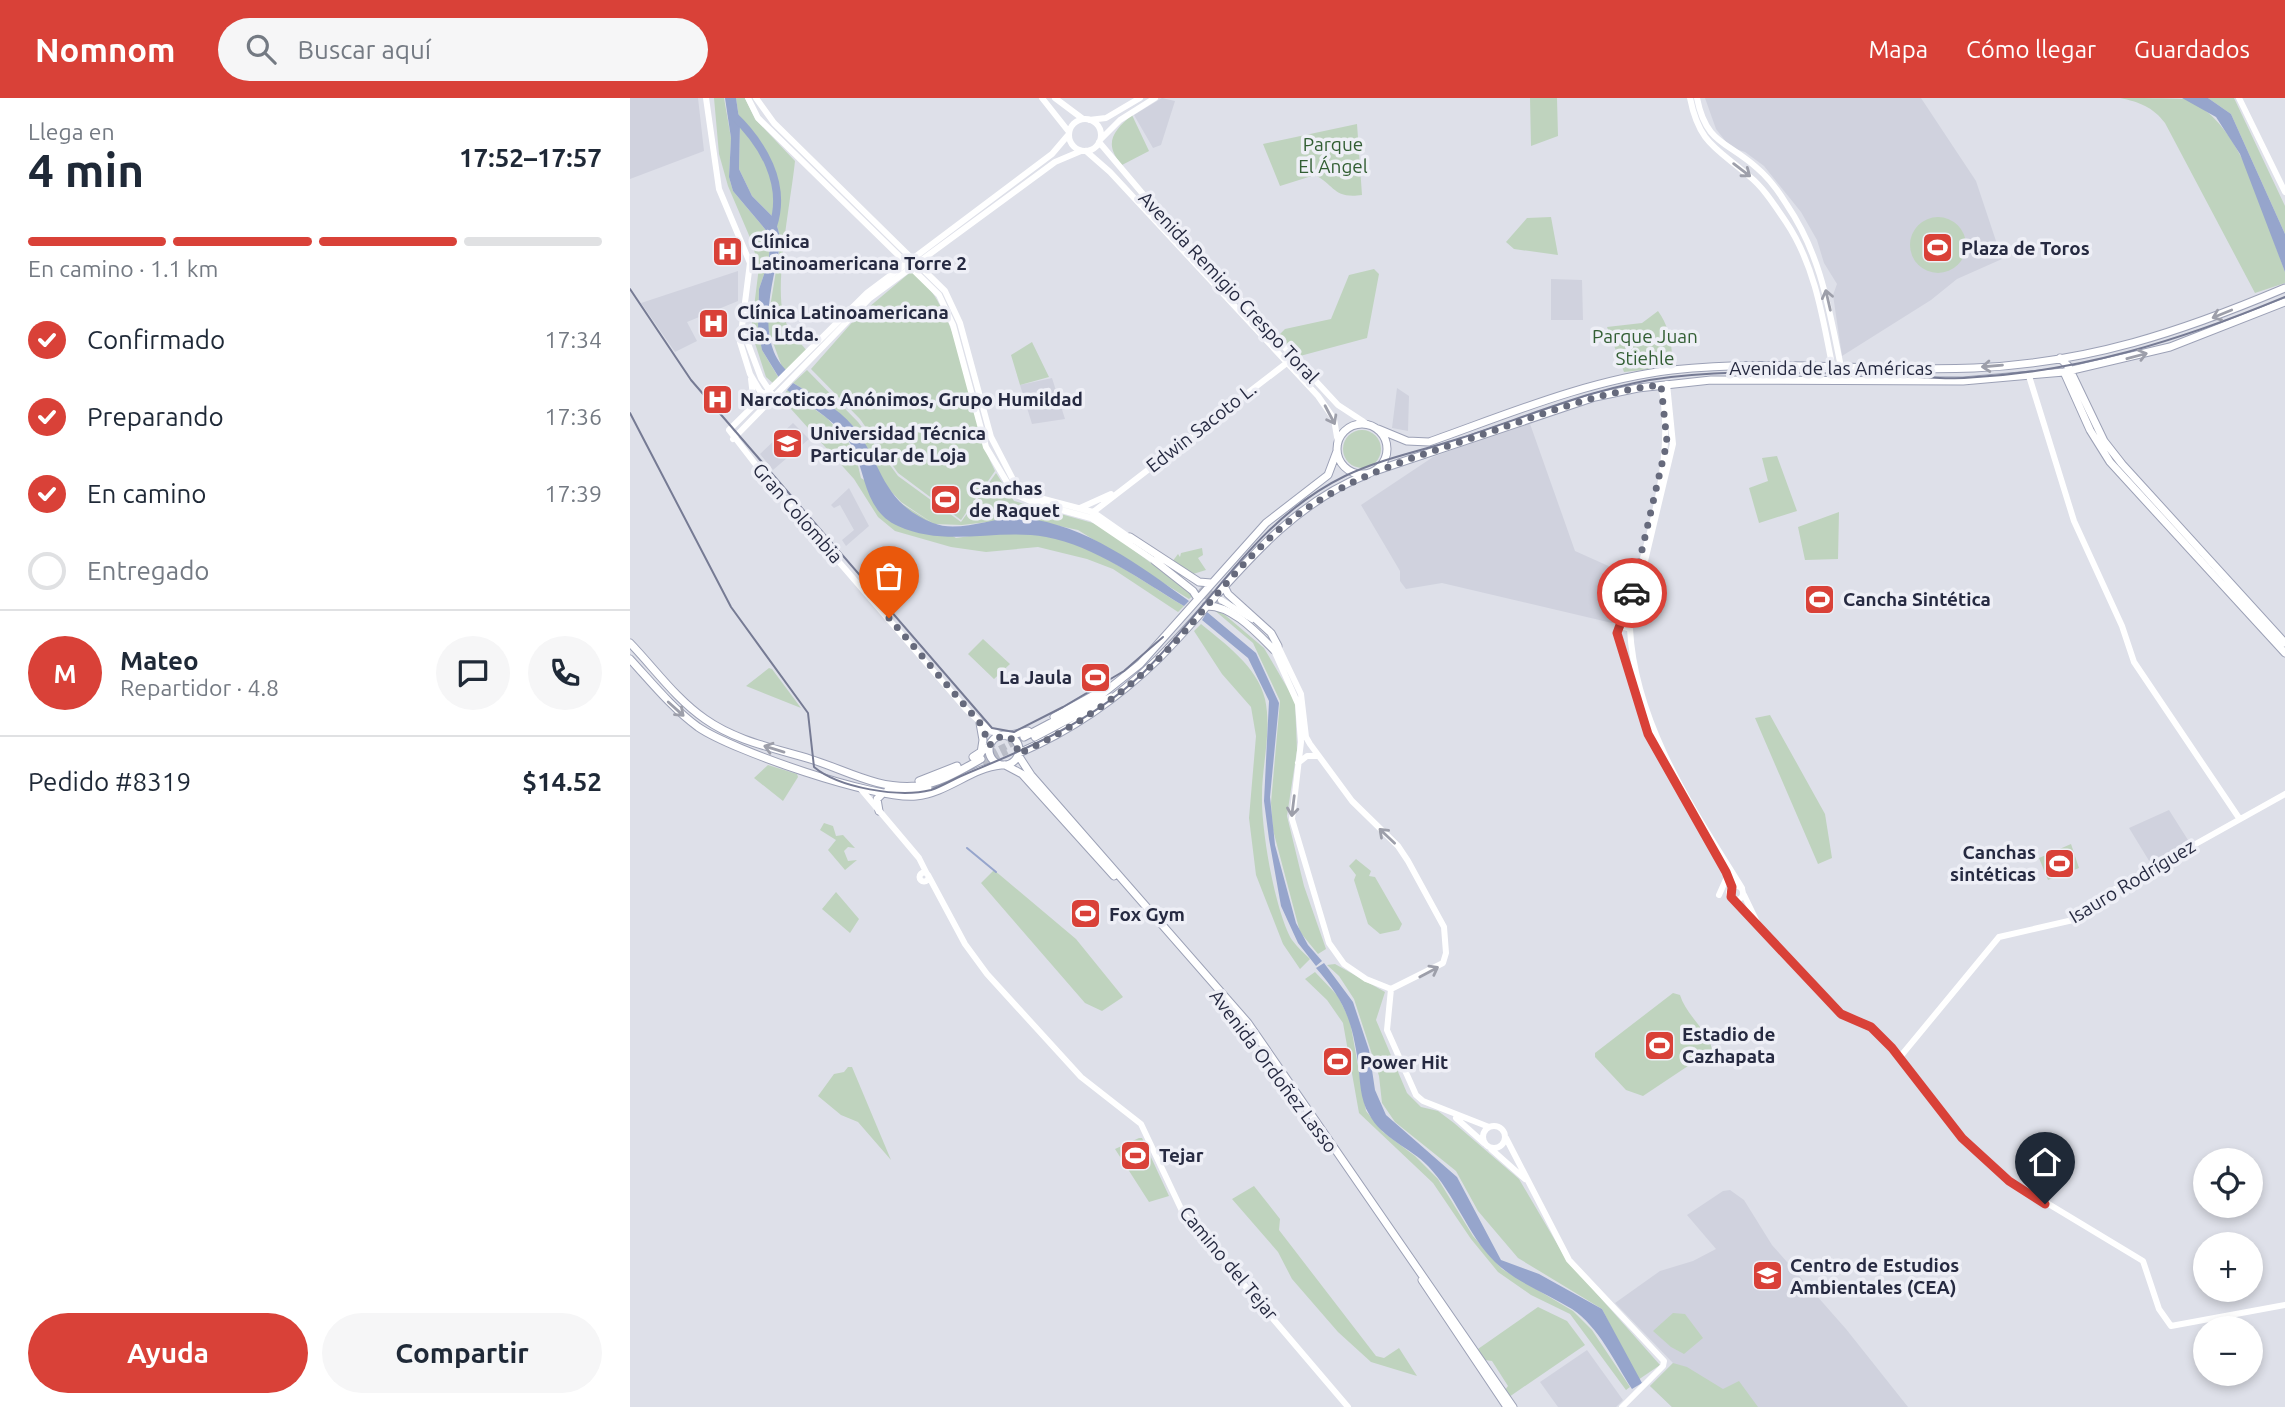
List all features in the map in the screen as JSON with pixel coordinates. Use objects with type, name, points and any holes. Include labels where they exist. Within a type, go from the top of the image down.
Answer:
[{"type":"main road","points":[[706,98],[719,189],[744,243],[750,263],[740,342],[750,374],[754,405],[772,393]]},
{"type":"main road","points":[[748,98],[758,118],[945,291],[960,323],[991,437],[1017,487],[1036,498],[1080,508],[1199,594]]},
{"type":"main road","points":[[756,98],[774,123],[912,262],[939,295],[953,325],[986,447],[1014,494],[1035,503],[1090,515],[1199,582],[1212,583]]},
{"type":"main road","points":[[1042,98],[1069,133],[1071,143],[1084,151]]},
{"type":"main road","points":[[1055,98],[1098,127],[1099,141]]},
{"type":"main road","points":[[733,439],[772,393],[870,298],[912,262],[1052,154],[1074,123],[1106,118],[1140,98]]},
{"type":"main road","points":[[912,262],[1055,162],[1084,151],[1099,141],[1120,120],[1154,98]]},
{"type":"main road","points":[[1690,98],[1694,118],[1704,137],[1717,153],[1760,186],[1801,247],[1837,367]]},
{"type":"main road","points":[[1697,98],[1701,115],[1713,137],[1765,175],[1807,237],[1823,280],[1837,367],[1835,380]]},
{"type":"main road","points":[[2239,98],[2285,192]]},
{"type":"main road","name":"Avenida Remigio Crespo Toral","points":[[1099,141],[1147,200],[1348,414],[1367,424]]},
{"type":"main road","name":"Avenida Remigio Crespo Toral","points":[[1084,151],[1110,172],[1330,412],[1337,428],[1337,447]]},
{"type":"main road","name":"Avenida de las Américas","points":[[1378,429],[1407,441],[1429,442],[1588,387],[1622,378],[1674,370],[1972,368],[2060,358],[2119,348],[2202,322],[2285,288]]},
{"type":"main road","name":"Avenida de las Américas","points":[[1371,473],[1595,397],[1664,384],[1711,380],[1963,382],[2067,372],[2126,359],[2195,338],[2285,302]]},
{"type":"main road","points":[[2195,338],[2202,322]]},
{"type":"main road","points":[[743,331],[761,379],[772,393]]},
{"type":"main road","points":[[2060,358],[2104,441],[2122,464],[2285,643]]},
{"type":"main road","points":[[1287,362],[1297,360]]},
{"type":"main road","name":"Edwin Sacoto L.","points":[[1090,515],[1116,492],[1287,362]]},
{"type":"main road","points":[[2067,372],[2095,438],[2115,468],[2285,653]]},
{"type":"main road","points":[[750,374],[772,393]]},
{"type":"main road","points":[[2029,376],[2074,521],[2122,626],[2134,662],[2239,818]]},
{"type":"main road","points":[[1664,384],[1667,424],[1662,470],[1626,627],[1630,636],[1634,670],[1654,735],[1743,891],[1759,926]]},
{"type":"main road","name":"Gran Colombia","points":[[754,405],[729,430],[733,439],[980,723],[990,746]]},
{"type":"main road","points":[[630,659],[666,700],[701,729],[738,747],[807,772],[881,794],[903,797],[926,794],[984,769],[1013,762],[1040,741],[1120,694],[1286,524],[1326,496],[1383,464],[1388,449],[1378,429],[1367,424],[1349,428],[1337,447],[1332,466],[1320,483],[1269,521],[1199,594],[1185,615],[1140,664],[1084,706],[1024,740],[1120,694]]},
{"type":"main road","points":[[1337,447],[1341,462],[1349,471],[1371,473]]},
{"type":"main road","name":"Edwin Sacoto L.","points":[[1080,508],[1116,492]]},
{"type":"main road","points":[[1129,537],[1199,594]]},
{"type":"main road","points":[[1220,602],[1256,622],[1276,648],[1301,694],[1306,737],[1352,801],[1398,846],[1444,927],[1447,953],[1443,963],[1391,989],[1366,979],[1344,964],[1329,943],[1292,819],[1300,750],[1296,694],[1276,648],[1270,633],[1228,594],[1224,586]]},
{"type":"main road","points":[[1206,606],[1217,607],[1234,616],[1276,648]]},
{"type":"main road","points":[[1626,627],[1617,631],[1648,734],[1726,872],[1732,887],[1731,897],[1841,1014],[1871,1027],[1900,1057],[1962,1138],[2009,1181],[2143,1261],[2159,1309],[2171,1326],[2285,1305]]},
{"type":"main road","points":[[630,643],[678,696],[705,719],[744,739],[888,786],[917,786],[948,776],[982,758],[990,746],[1005,736],[1037,727],[1111,686]]},
{"type":"main road","points":[[980,723],[984,739],[982,758]]},
{"type":"main road","name":"Gran Colombia","points":[[980,723],[1005,736]]},
{"type":"main road","points":[[1005,736],[1016,742],[1020,757]]},
{"type":"main road","points":[[1028,770],[1030,756],[1040,741]]},
{"type":"main road","points":[[990,746],[991,757],[1003,765]]},
{"type":"main road","points":[[1300,750],[1309,754],[1316,753]]},
{"type":"main road","points":[[1298,763],[1316,753]]},
{"type":"main road","name":"Avenida Ordoñez Lasso","points":[[1020,757],[1035,784],[1246,1027],[1341,1161],[1507,1407]]},
{"type":"main road","points":[[793,766],[889,790],[919,790],[982,758]]},
{"type":"main road","name":"Avenida Ordoñez Lasso","points":[[1003,765],[1035,784],[1248,1023],[1513,1407]]},
{"type":"main road","points":[[807,772],[819,771]]},
{"type":"main road","name":"Camino del Tejar","points":[[860,788],[919,858],[925,876],[936,889],[965,944],[987,974],[1081,1077],[1141,1124],[1183,1213],[1348,1407]]},
{"type":"main road","name":"Isauro Rodríguez","points":[[1900,1057],[1999,937],[2073,920],[2115,889],[2285,793]]},
{"type":"main road","points":[[879,811],[877,799],[881,794]]},
{"type":"main road","points":[[1719,895],[1726,885],[1726,872]]},
{"type":"main road","points":[[1732,887],[1743,891]]},
{"type":"main road","points":[[1731,897],[1739,900],[1743,891]]},
{"type":"main road","points":[[1391,989],[1387,1030],[1408,1081],[1419,1098],[1452,1114],[1502,1129],[1569,1260],[1665,1364],[1622,1407]]},
{"type":"main road","points":[[1452,1114],[1529,1183]]},
{"type":"main road","points":[[1487,1146],[1483,1135],[1489,1127]]},
{"type":"main road","points":[[1487,1146],[1500,1147],[1506,1138]]},
{"type":"shaded area","points":[[630,98],[698,98],[704,151],[630,179]]},
{"type":"shaded area","points":[[1162,98],[1175,101],[1161,145],[1153,148],[1134,115]]},
{"type":"shaded area","points":[[1705,98],[1921,98],[1976,181],[2002,259],[1957,279],[1931,300],[1842,356],[1833,295],[1837,284],[1824,263],[1817,240],[1801,212],[1764,166],[1745,152],[1730,147],[1716,129]]},
{"type":"shaded area","points":[[738,271],[738,301],[687,322],[697,341],[675,352],[641,303]]},
{"type":"shaded area","points":[[1551,279],[1582,280],[1583,320],[1551,320]]},
{"type":"shaded area","points":[[1052,378],[1065,419],[1032,424],[1020,385]]},
{"type":"shaded area","points":[[1397,388],[1409,396],[1408,431],[1392,428]]},
{"type":"shaded area","points":[[1529,421],[1575,551],[1613,568],[1633,571],[1625,611],[1612,623],[1442,583],[1406,589],[1400,581],[1400,571],[1361,505],[1433,457]]},
{"type":"shaded area","name":"Universidad Técnica Particular de Loja","points":[[793,423],[809,439],[773,470],[760,454]]},
{"type":"shaded area","points":[[849,488],[869,526],[846,546],[842,540],[854,530],[840,505],[834,508],[831,505]]},
{"type":"shaded area","points":[[2169,810],[2188,840],[2151,864],[2129,828]]},
{"type":"shaded area","points":[[1730,1190],[1744,1200],[1772,1245],[1846,1329],[1908,1407],[1672,1407],[1650,1386],[1673,1363],[1615,1303],[1660,1271],[1693,1261],[1716,1249],[1687,1215],[1723,1191]]},
{"type":"shaded area","points":[[1587,1350],[1623,1400],[1616,1407],[1558,1407],[1540,1382]]},
{"type":"green space","points":[[714,98],[724,98],[731,138],[729,177],[733,191],[770,235],[769,260],[759,289],[758,319],[762,350],[780,380],[774,384],[766,377],[751,331],[759,267],[751,240],[728,186],[719,154]]},
{"type":"green space","points":[[736,98],[745,98],[755,119],[795,161],[782,260],[781,299],[787,324],[807,351],[788,372],[782,367],[767,326],[781,240],[775,219],[752,196],[739,169],[740,125]]},
{"type":"green space","points":[[1530,98],[1557,98],[1558,136],[1531,146]]},
{"type":"green space","points":[[2120,98],[2185,99],[2205,110],[2222,127],[2237,149],[2260,200],[2285,272],[2285,283],[2255,293],[2165,123],[2145,106]]},
{"type":"green space","points":[[2208,98],[2234,98],[2285,206],[2285,234],[2231,114]]},
{"type":"green space","points":[[1132,115],[1149,151],[1122,165],[1113,151],[1113,138],[1115,132]]},
{"type":"green space","name":"Parque El Ángel","points":[[1357,124],[1362,195],[1340,193],[1315,175],[1280,186],[1263,144]]},
{"type":"green space","points":[[1551,217],[1558,255],[1514,249],[1506,242],[1527,218]]},
{"type":"green space","name":"Plaza de Toros","points":[[1938,217],[1949,219],[1958,225],[1964,234],[1964,256],[1958,265],[1949,271],[1938,273],[1927,271],[1918,265],[1912,256],[1910,245],[1912,234],[1918,225],[1927,219]]},
{"type":"green space","points":[[1374,269],[1379,274],[1367,338],[1300,356],[1278,336],[1285,329],[1331,319],[1349,275]]},
{"type":"green space","points":[[913,270],[935,296],[947,320],[962,363],[979,429],[995,471],[961,520],[898,473],[860,419],[811,369],[856,318]]},
{"type":"green space","name":"Parque Juan Stiehle","points":[[1658,311],[1670,338],[1671,367],[1624,372],[1607,327],[1642,323]]},
{"type":"green space","points":[[1032,342],[1049,377],[1020,385],[1011,355]]},
{"type":"green space","points":[[807,370],[858,422],[898,476],[961,522],[996,473],[1014,501],[1100,525],[1194,595],[1189,599],[1078,530],[1022,518],[962,525],[934,524],[901,502],[883,483],[854,427],[831,406],[793,383]]},
{"type":"green space","points":[[787,390],[827,418],[854,449],[861,478],[956,538],[1005,533],[1054,537],[1104,557],[1184,606],[1178,612],[1113,569],[1087,559],[1038,547],[986,552],[951,547],[895,531],[878,517],[854,479],[782,399]]},
{"type":"green space","points":[[1362,430],[1376,435],[1381,449],[1376,463],[1362,468],[1348,463],[1343,449],[1348,435]]},
{"type":"green space","points":[[1777,456],[1797,511],[1759,523],[1749,488],[1768,481],[1762,458]]},
{"type":"green space","points":[[1839,512],[1838,559],[1805,560],[1798,527]]},
{"type":"green space","points":[[1202,548],[1203,555],[1198,558],[1206,570],[1193,574],[1172,562],[1178,554],[1180,557],[1181,553]]},
{"type":"green space","points":[[1213,609],[1225,615],[1264,648],[1295,701],[1297,750],[1287,816],[1304,886],[1326,949],[1318,954],[1300,932],[1273,830],[1271,803],[1280,701],[1253,643]]},
{"type":"green space","points":[[1201,624],[1248,666],[1265,699],[1267,735],[1262,783],[1264,828],[1270,870],[1280,910],[1292,940],[1310,959],[1300,969],[1283,944],[1256,875],[1249,818],[1256,736],[1251,707],[1222,674],[1194,631]]},
{"type":"green space","points":[[983,639],[1010,664],[994,679],[968,654]]},
{"type":"green space","points":[[769,668],[772,669],[801,708],[746,686]]},
{"type":"green space","points":[[1770,715],[1825,814],[1832,858],[1818,864],[1755,718]]},
{"type":"green space","points":[[768,765],[797,774],[798,777],[783,801],[754,778]]},
{"type":"green space","points":[[824,823],[833,826],[836,836],[843,835],[855,848],[848,847],[844,851],[848,861],[857,860],[845,870],[828,850],[836,840],[820,830]]},
{"type":"green space","name":"Canchas sintéticas","points":[[2071,844],[2079,868],[2048,880],[2039,858]]},
{"type":"green space","points":[[1356,859],[1371,871],[1369,876],[1375,877],[1402,924],[1399,930],[1380,934],[1368,924],[1354,880],[1356,875],[1349,866]]},
{"type":"green space","points":[[994,870],[1076,939],[1123,997],[1102,1011],[1085,1003],[981,883]]},
{"type":"green space","points":[[836,892],[859,919],[850,933],[822,909]]},
{"type":"green space","points":[[1335,964],[1385,992],[1376,1020],[1407,1093],[1421,1107],[1438,1111],[1454,1123],[1519,1179],[1566,1259],[1660,1365],[1638,1380],[1602,1309],[1518,1258],[1478,1211],[1456,1171],[1395,1122],[1382,1103],[1379,1076],[1354,999],[1339,976],[1327,965]]},
{"type":"green space","points":[[1315,972],[1338,996],[1350,1021],[1366,1111],[1383,1132],[1415,1156],[1438,1179],[1473,1236],[1502,1269],[1573,1311],[1592,1330],[1630,1387],[1626,1390],[1570,1314],[1531,1295],[1498,1272],[1471,1239],[1433,1183],[1359,1113],[1343,1023],[1327,1000],[1305,979]]},
{"type":"green space","name":"Estadio de Cazhapata","points":[[1673,993],[1680,995],[1687,1010],[1707,1037],[1712,1050],[1643,1096],[1626,1090],[1595,1057],[1595,1053]]},
{"type":"green space","points":[[848,1067],[852,1067],[891,1160],[858,1122],[841,1115],[818,1096],[834,1074],[844,1072]]},
{"type":"green space","name":"Tejar","points":[[1142,1138],[1169,1196],[1149,1202],[1115,1149]]},
{"type":"green space","points":[[1254,1186],[1280,1219],[1279,1230],[1376,1356],[1384,1358],[1399,1348],[1417,1376],[1371,1362],[1338,1332],[1292,1279],[1278,1252],[1232,1199]]},
{"type":"green space","points":[[1538,1307],[1567,1321],[1585,1345],[1509,1397],[1505,1390],[1508,1386],[1492,1361],[1485,1360],[1478,1349]]},
{"type":"green space","points":[[1673,1313],[1685,1314],[1703,1338],[1684,1354],[1671,1347],[1653,1331]]},
{"type":"green space","points":[[1673,1363],[1687,1367],[1723,1389],[1739,1381],[1758,1407],[1672,1407],[1650,1386]]},
{"type":"water","points":[[725,98],[736,98],[740,125],[739,169],[752,196],[775,219],[781,240],[771,291],[769,327],[771,344],[777,359],[788,372],[781,381],[762,350],[758,330],[759,289],[769,260],[770,235],[733,191],[729,177],[731,138]]},
{"type":"water","points":[[2182,98],[2208,98],[2231,114],[2285,234],[2285,272],[2240,154],[2216,117]]},
{"type":"water","points":[[793,383],[847,419],[863,439],[892,492],[916,514],[944,526],[1024,518],[1069,529],[1111,549],[1189,601],[1184,606],[1100,556],[1046,537],[934,536],[898,526],[887,520],[868,493],[849,441],[825,416],[787,390]]},
{"type":"water","points":[[1207,612],[1256,653],[1279,703],[1270,797],[1275,845],[1296,923],[1308,945],[1322,961],[1316,966],[1298,943],[1281,906],[1269,839],[1264,801],[1269,701],[1248,658],[1202,620]]},
{"type":"water","points":[[1324,963],[1353,1002],[1369,1050],[1375,1090],[1386,1115],[1457,1177],[1501,1260],[1539,1274],[1602,1309],[1642,1383],[1632,1389],[1598,1335],[1582,1317],[1513,1276],[1495,1262],[1428,1166],[1374,1122],[1362,1096],[1356,1047],[1345,1011],[1334,990],[1316,968]]},
{"type":"waterway","points":[[732,114],[753,138],[769,165],[777,195],[773,226]]},
{"type":"waterway","points":[[967,848],[996,872]]},
{"type":"tunnel","points":[[1201,587],[1220,599]]},
{"type":"tunnel","points":[[1198,591],[1218,604]]},
{"type":"tunnel","points":[[981,759],[1024,737]]},
{"type":"tunnel","points":[[983,763],[1007,751]]},
{"type":"tram line","points":[[630,289],[691,380],[992,728],[1014,732],[1063,707],[1124,671],[1163,637]]},
{"type":"tram line","points":[[630,413],[731,607],[808,713],[814,767],[838,781],[854,786],[887,792],[918,792],[936,788],[1037,743],[1104,705],[1143,673],[1168,647],[1236,566],[1285,516],[1314,494],[1345,476],[1374,464],[1591,394],[1644,381],[1750,372],[1954,378],[2007,375],[2128,352],[2246,313],[2285,297]]},
{"type":"way so far","points":[[889,618],[980,723],[990,745],[995,738],[1007,736],[1018,744],[1018,754],[1104,706],[1120,694],[1177,639],[1269,538],[1336,490],[1375,471],[1595,397],[1661,385],[1667,442],[1656,500],[1632,593]]},
{"type":"place","name":"Plaza de Toros","points":[[1938,248]]},
{"type":"place","name":"Clínica Latinoamericana Torre 2","points":[[728,252]]},
{"type":"place","name":"Clínica Latinoamericana Cia. Ltda.","points":[[714,323]]},
{"type":"place","name":"Narcoticos Anónimos, Grupo Humildad","points":[[717,399]]},
{"type":"place","name":"Universidad Técnica Particular de Loja","points":[[787,444]]},
{"type":"place","name":"Canchas de Raquet","points":[[946,499]]},
{"type":"place","name":"Cancha Sintética","points":[[1820,599]]},
{"type":"place","name":"La Jaula","points":[[1095,677]]},
{"type":"place","name":"Canchas sintéticas","points":[[2059,863]]},
{"type":"place","name":"Fox Gym","points":[[1086,914]]},
{"type":"place","name":"Estadio de Cazhapata","points":[[1659,1045]]},
{"type":"place","name":"Power Hit","points":[[1337,1062]]},
{"type":"place","name":"Tejar","points":[[1136,1155]]},
{"type":"place","name":"Centro de Estudios Ambientales (CEA)","points":[[1767,1276]]},
{"type":"route","points":[[1632,593],[1623,626],[1619,627],[1617,633],[1648,734],[1726,872],[1732,887],[1729,892],[1731,897],[1841,1014],[1871,1027],[1892,1048],[1962,1138],[2009,1181],[2045,1204]]}]
